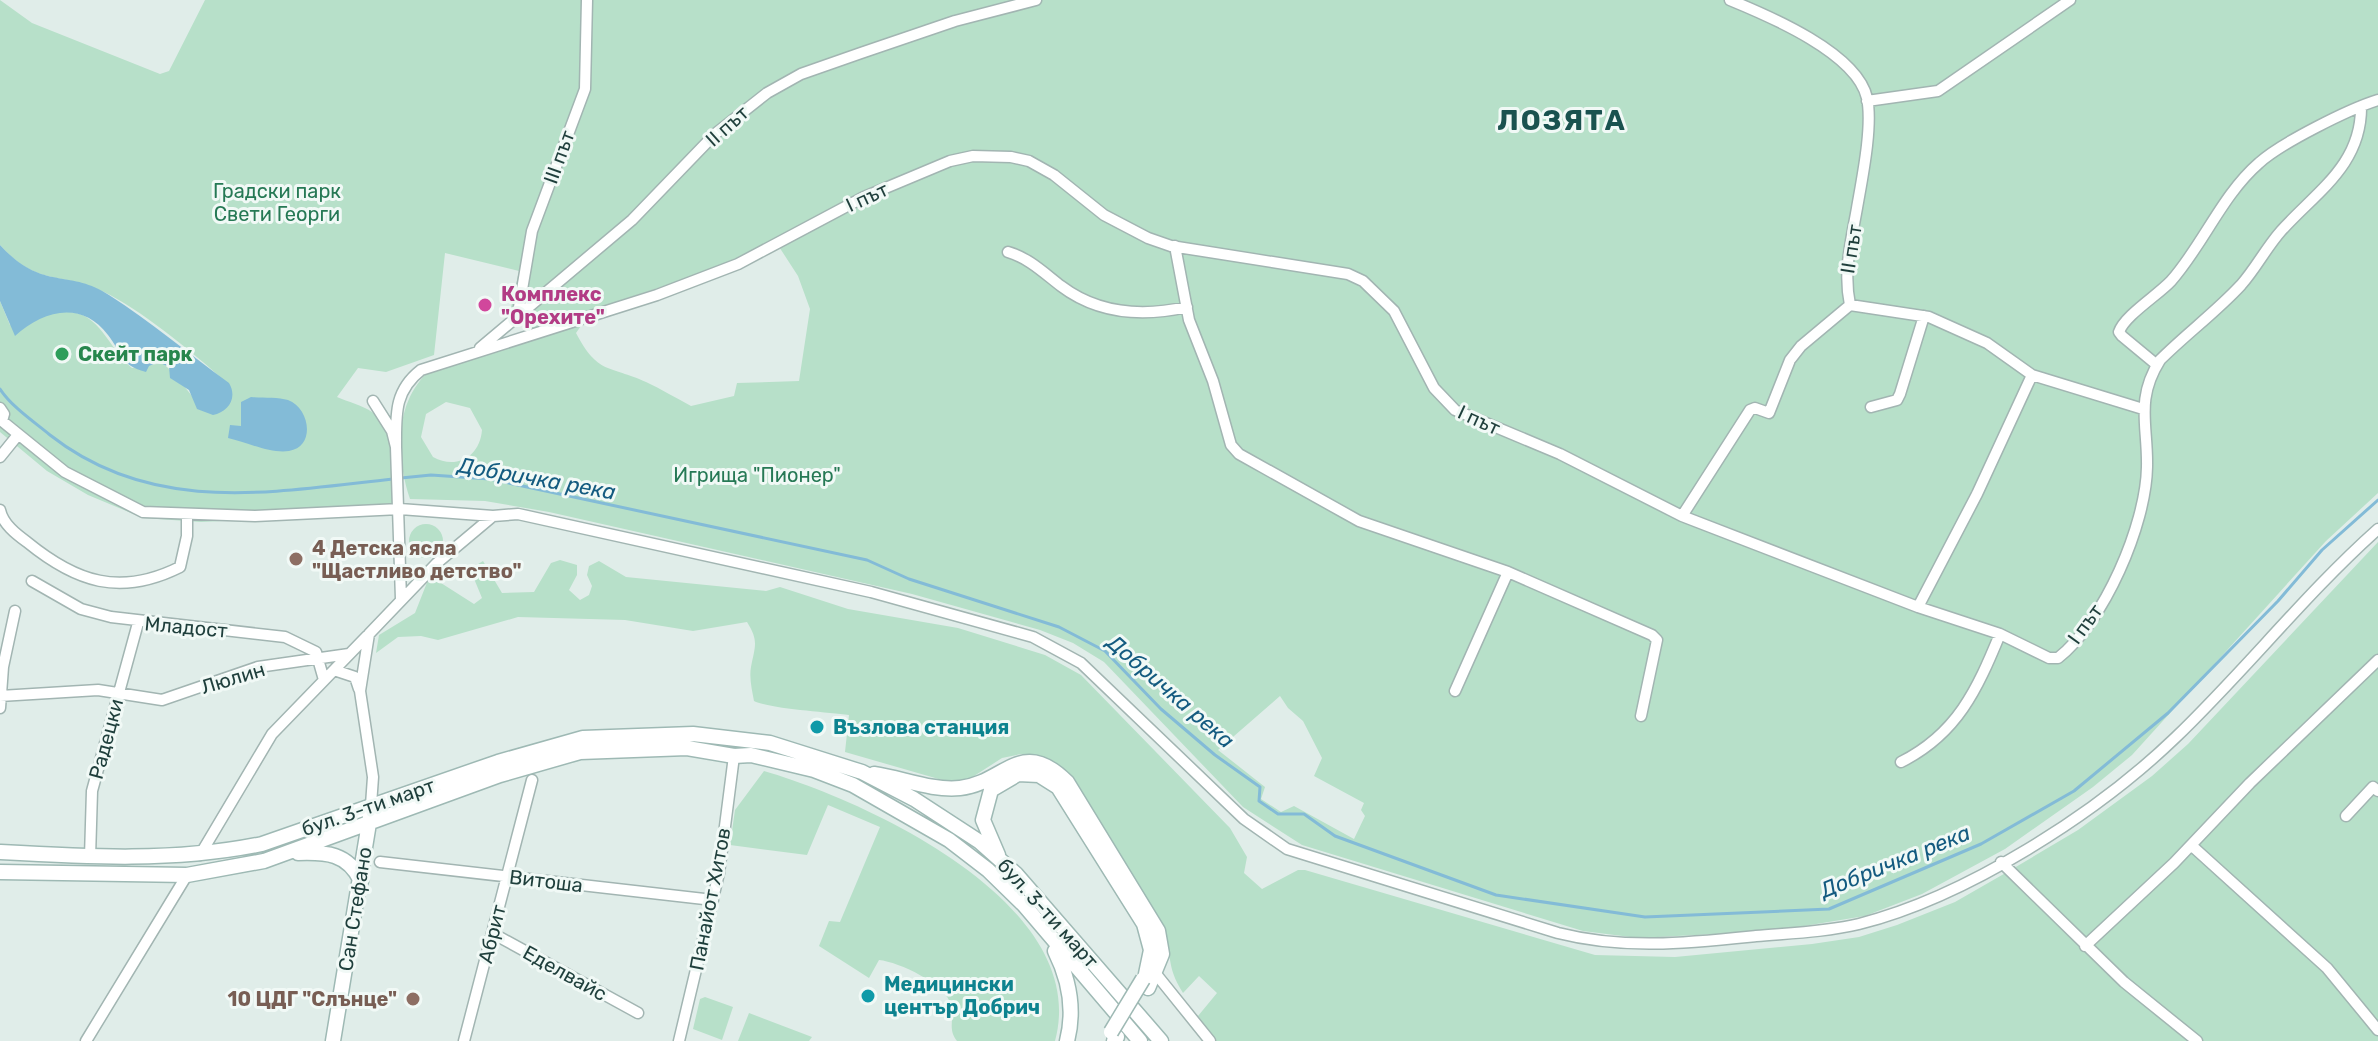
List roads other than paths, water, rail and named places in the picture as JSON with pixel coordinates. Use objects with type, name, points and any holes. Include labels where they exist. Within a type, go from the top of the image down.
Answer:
[{"type":"main road","name":"бул. 3-ти март","points":[[0,852],[90,857],[200,855],[262,844],[498,762],[583,738],[693,734],[736,740],[818,755],[862,772],[935,812],[1000,858],[1161,1041]]},
{"type":"main road","points":[[734,756],[744,747],[736,740]]},
{"type":"main road","name":"бул. 3-ти март","points":[[0,872],[187,875],[286,853],[500,775],[580,752],[687,748],[766,758],[814,770],[906,813],[988,870],[1044,929],[1140,1041]]},
{"type":"main road","points":[[862,772],[948,788],[973,785],[1022,761],[1046,765],[1059,773],[1152,919],[1162,954],[1112,1038]]},
{"type":"main road","points":[[1000,858],[983,820],[991,790],[1018,774],[1039,775],[1049,780],[1058,787],[1144,924],[1151,950],[1149,977]]},
{"type":"main road","name":"Сан Стефано","points":[[333,1041],[371,805]]},
{"type":"main road","points":[[286,853],[338,855],[348,861],[361,882]]},
{"type":"main road","points":[[1044,929],[1063,967],[1068,987],[1071,1019],[1067,1041]]},
{"type":"street","name":"ІІІ път","points":[[518,313],[532,231],[585,89],[587,0]]},
{"type":"street","name":"ІІ път","points":[[477,351],[518,313],[632,220],[715,134],[767,93],[801,74],[861,53],[955,21],[1036,0]]},
{"type":"street","points":[[1730,0],[1812,38],[1859,81],[1867,101],[1938,91],[2070,0]]},
{"type":"street","name":"ІІ път","points":[[1850,305],[1845,278],[1860,193],[1867,101]]},
{"type":"street","points":[[2157,365],[2122,336],[2119,332],[2123,322],[2144,307],[2184,266],[2258,163],[2361,106],[2377,102]]},
{"type":"street","name":"І път","points":[[396,447],[395,407],[411,378],[421,370],[657,295],[738,264],[864,197],[950,161],[995,155],[1029,161],[1054,175],[1104,215],[1148,238],[1175,246],[1326,268],[1363,281],[1394,311],[1434,388],[1455,410],[1560,454],[1682,516],[1918,607],[2000,634],[2049,658],[2058,658],[2101,605],[2121,563],[2143,499],[2147,466],[2143,409],[2157,365],[2225,301],[2291,220],[2329,187],[2354,141],[2361,120],[2361,106]]},
{"type":"street","points":[[1175,246],[1187,307],[1231,445],[1239,454],[1359,521],[1508,572],[1655,637],[1641,716]]},
{"type":"street","points":[[1008,252],[1035,265],[1088,304],[1103,309],[1149,312],[1187,307]]},
{"type":"street","points":[[1682,516],[1750,410],[1755,408],[1769,413],[1790,360],[1850,305],[1924,316],[1987,343],[2032,375],[2143,409]]},
{"type":"street","points":[[1871,407],[1897,400],[1924,316]]},
{"type":"street","points":[[1918,607],[1977,494],[2032,375]]},
{"type":"street","points":[[373,401],[392,431],[396,447],[401,599]]},
{"type":"street","points":[[0,408],[4,414],[1,422],[65,472],[143,512],[187,516],[400,504],[440,513],[540,518],[871,592],[1033,637],[1081,663],[1244,819],[1287,849],[1597,943],[1674,945],[1857,924],[1950,891],[2074,820],[2145,766],[2378,529]]},
{"type":"street","points":[[0,457],[17,436]]},
{"type":"street","points":[[0,510],[1,518],[14,531],[58,567],[105,584],[129,583],[180,567],[187,536],[187,516]]},
{"type":"street","points":[[200,855],[272,734],[437,563],[493,516]]},
{"type":"street","points":[[1455,691],[1508,572]]},
{"type":"street","name":"Младост","points":[[32,581],[81,609],[138,623],[285,637],[316,652],[320,659]]},
{"type":"street","points":[[0,708],[6,648],[15,611]]},
{"type":"street","name":"Радецки","points":[[90,857],[92,791],[138,623]]},
{"type":"street","name":"Сан Стефано","points":[[369,634],[360,691],[373,777],[371,805]]},
{"type":"street","points":[[1901,762],[1928,749],[1962,712],[1976,691],[2000,634]]},
{"type":"street","name":"Люлин","points":[[0,696],[98,690],[162,700],[175,698],[246,670],[349,654]]},
{"type":"street","points":[[320,659],[324,680]]},
{"type":"street","points":[[2085,946],[2378,660]]},
{"type":"street","points":[[334,670],[355,677],[360,691]]},
{"type":"street","name":"Панайот Хитов","points":[[679,1041],[713,900],[734,756]]},
{"type":"street","name":"Абрит","points":[[464,1041],[532,780]]},
{"type":"street","points":[[2346,816],[2373,787],[2378,791]]},
{"type":"street","points":[[2191,845],[2327,968],[2378,1030]]},
{"type":"street","name":"Витоша","points":[[380,862],[713,900]]},
{"type":"street","points":[[2001,862],[2085,946],[2197,1041]]},
{"type":"street","points":[[86,1041],[187,875]]},
{"type":"street","name":"Еделвайс","points":[[492,933],[638,1013]]},
{"type":"street","points":[[1149,977],[1210,1041]]},
{"type":"water","points":[[0,245],[29,269],[81,282],[125,305],[229,383],[232,389],[230,404],[213,415],[197,409],[189,390],[170,378],[169,367],[158,362],[149,366],[146,372],[130,366],[98,324],[75,313],[50,315],[15,336],[0,301]]},
{"type":"water","points":[[251,397],[284,399],[295,404],[307,427],[298,448],[289,451],[267,449],[228,438],[230,425],[241,426],[241,402]]},
{"type":"waterway","name":"Добричка река","points":[[0,389],[30,419],[89,461],[130,478],[172,488],[258,492],[393,479]]},
{"type":"waterway","name":"Добричка река","points":[[401,478],[431,475],[490,479],[867,560],[909,579],[1059,627],[1105,651],[1161,709],[1215,755],[1260,787],[1259,801],[1278,814],[1304,814],[1335,836],[1496,895],[1645,917],[1829,909],[1981,844],[2074,791],[2168,713],[2278,601],[2322,550],[2378,500]]},
{"type":"place","name":"Комплекс \"Орехите\"","points":[[485,305]]},
{"type":"place","name":"Скейт парк","points":[[62,354]]},
{"type":"place","name":"4 Детска ясла \"Щастливо детство\"","points":[[296,559]]},
{"type":"place","name":"Възлова станция","points":[[817,727]]},
{"type":"place","name":"Медицински център Добрич","points":[[868,996]]},
{"type":"place","name":"10 ЦДГ \"Слънце\"","points":[[413,999]]},
{"type":"district","name":"ЛОЗЯТА","points":[[1562,120]]},
{"type":"park label","name":"Градски парк Свети Георги","points":[[277,202]]},
{"type":"park label","name":"Игрища \"Пионер\"","points":[[757,475]]}]
